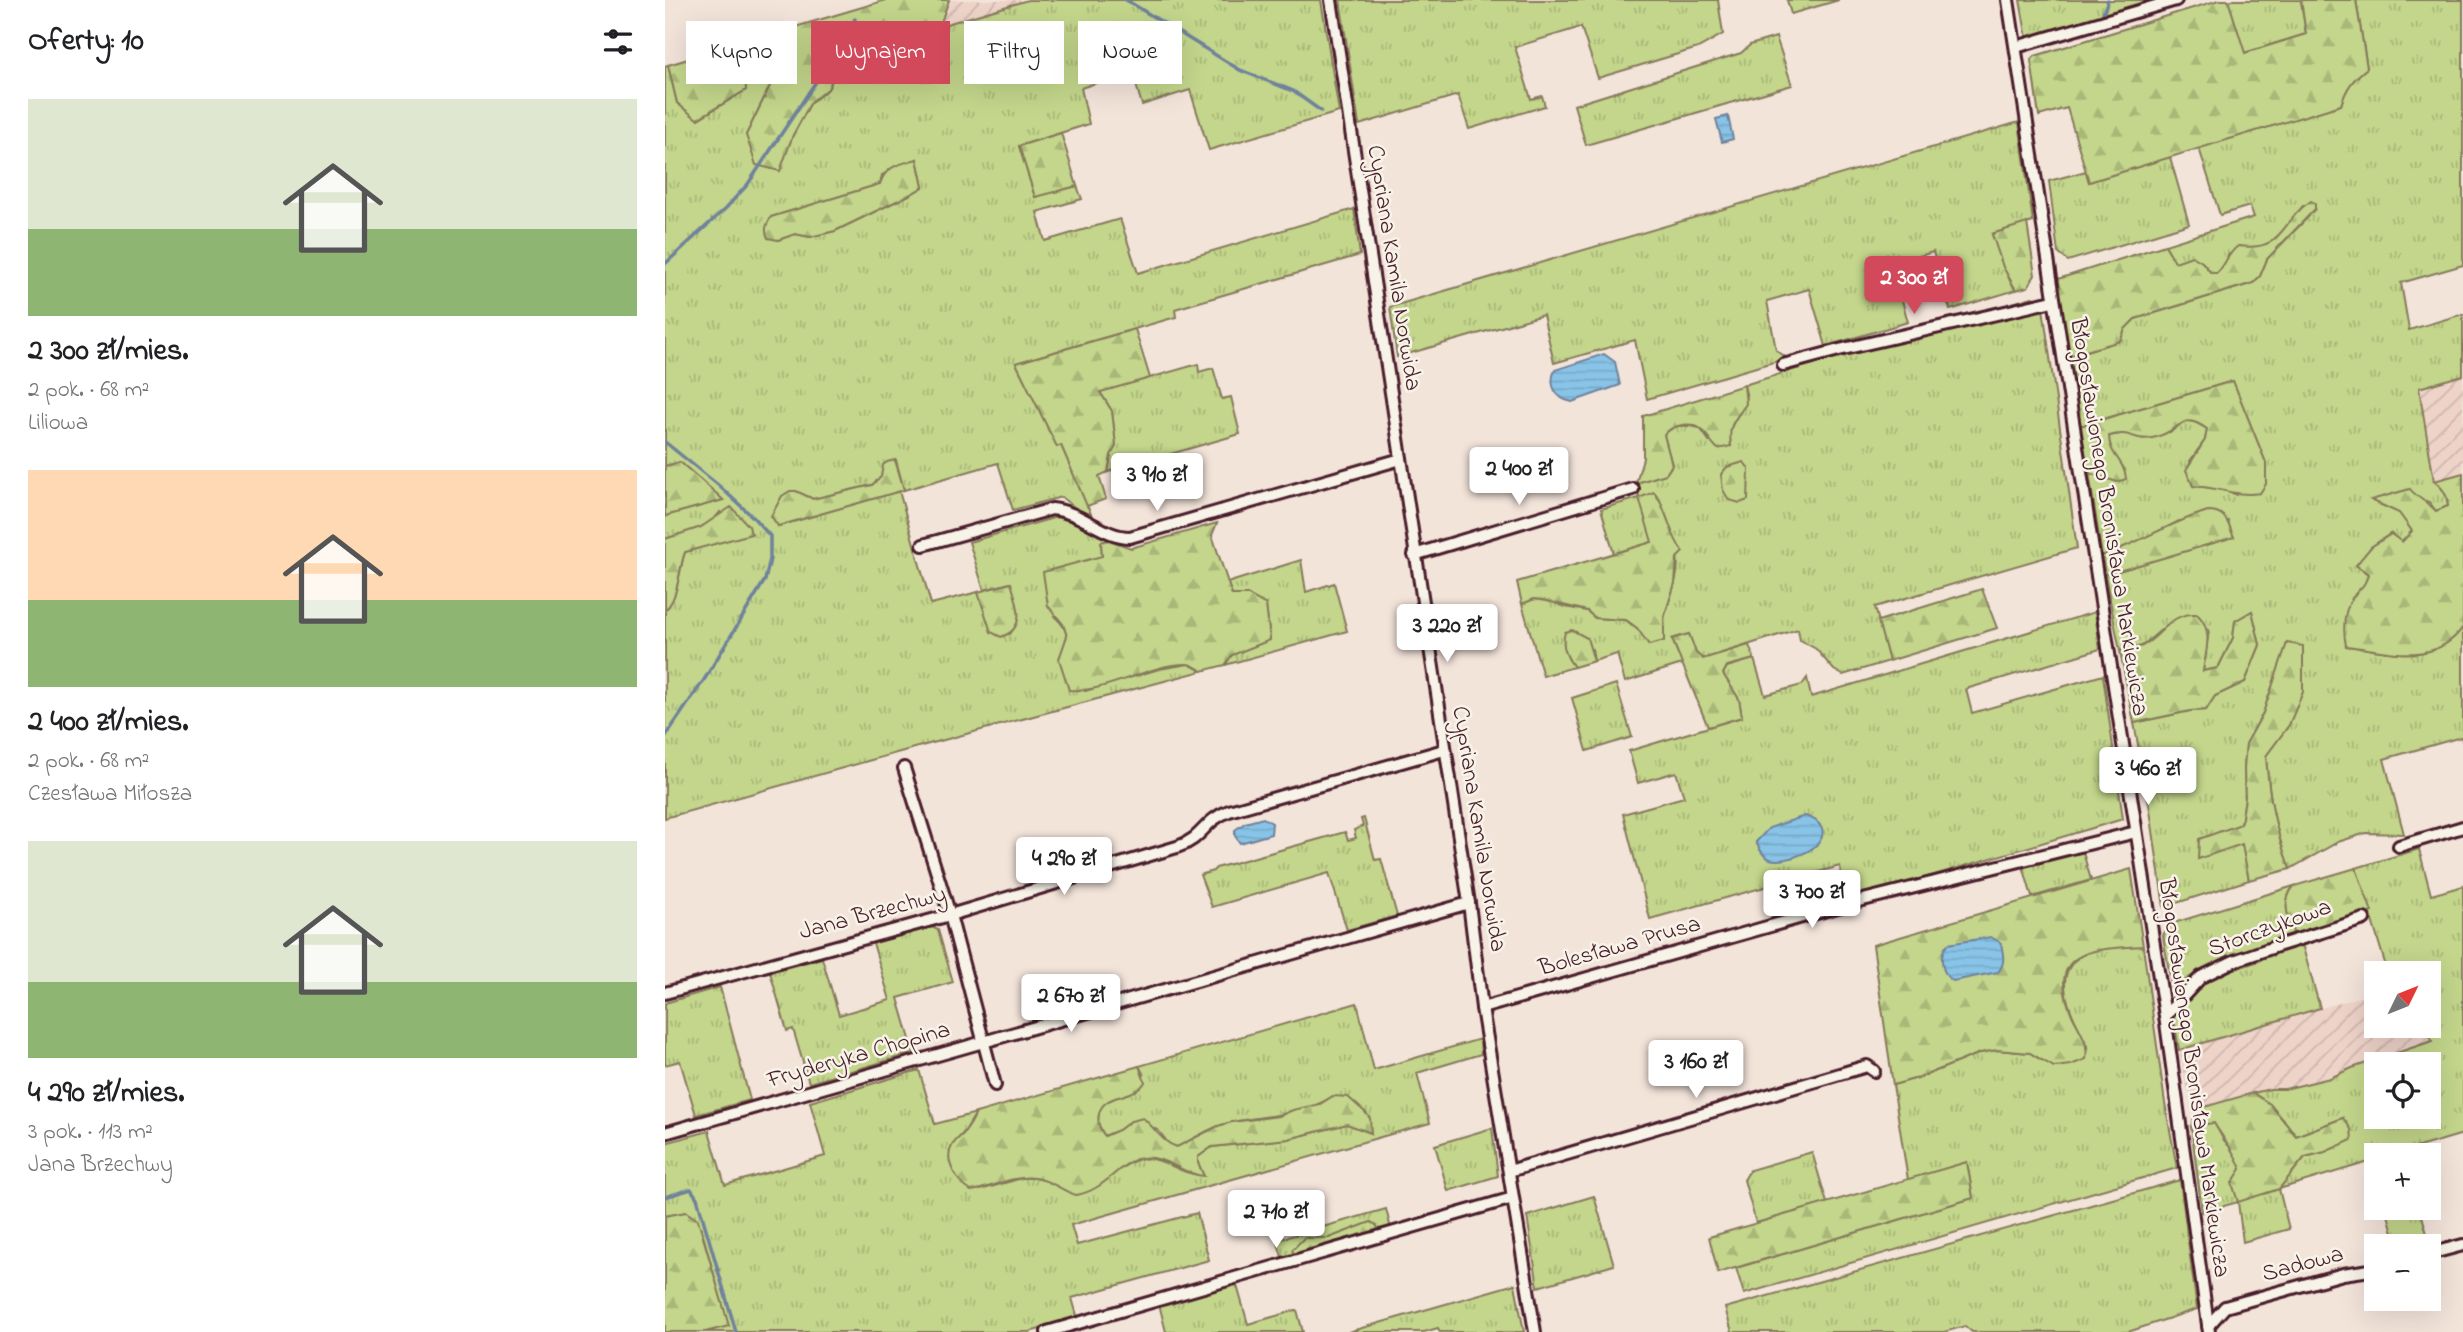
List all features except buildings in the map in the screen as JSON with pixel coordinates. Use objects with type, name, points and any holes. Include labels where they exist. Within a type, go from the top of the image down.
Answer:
[{"type":"street","name":"Cypriana Kamila Norwida","points":[[1331,0],[1469,903],[1482,1008],[1535,1332]]},
{"type":"street","name":"Błogosławionego Bronisława Markiewicza","points":[[2008,0],[2165,1016],[2208,1329]]},
{"type":"street","points":[[2016,47],[2176,0]]},
{"type":"street","points":[[1783,365],[2053,301]]},
{"type":"street","points":[[923,545],[1052,509],[1067,510],[1116,535],[1130,537],[1402,458]]},
{"type":"street","points":[[1414,555],[1633,489]]},
{"type":"street","name":"Jana Brzechwy","points":[[665,993],[950,915],[1189,843],[1197,838],[1211,820],[1230,811],[1444,750]]},
{"type":"street","points":[[904,768],[950,915],[995,1086]]},
{"type":"street","points":[[2399,846],[2463,827]]},
{"type":"street","name":"Bolesława Prusa","points":[[1482,1008],[1855,902],[2136,832]]},
{"type":"street","name":"Fryderyka Chopina","points":[[665,1133],[1469,903]]},
{"type":"street","name":"Storczykowa","points":[[2165,1016],[2201,976],[2234,961],[2364,919]]},
{"type":"street","points":[[1509,1171],[1867,1066],[1874,1071]]},
{"type":"street","points":[[1047,1332],[1513,1198]]},
{"type":"street","points":[[2441,1251],[2463,1245]]},
{"type":"street","name":"Sadowa","points":[[2208,1329],[2225,1307],[2343,1274],[2364,1271]]},
{"type":"shaded area","points":[[949,0],[1028,0],[950,22],[941,21]]},
{"type":"shaded area","points":[[2463,375],[2463,473],[2434,481],[2419,388]]},
{"type":"shaded area","points":[[2364,996],[2364,1038],[2431,1038],[2432,1041],[2399,1052],[2364,1052],[2364,1064],[2330,1078],[2284,1089],[2270,1089],[2197,1109],[2186,1087],[2179,1050]]},
{"type":"green space","points":[[886,0],[949,0],[941,21],[815,21]]},
{"type":"green space","points":[[1028,0],[1321,0],[1339,112],[1209,150],[1190,90],[1142,105],[1136,84],[1182,84],[1182,21],[1078,21],[1078,84],[1093,84],[1081,88],[1089,124],[1019,146],[1035,197],[1077,186],[1082,199],[1037,212],[1045,241],[1120,219],[1138,273],[1354,209],[1360,255],[1175,309],[1176,317],[1016,363],[1057,446],[1061,445],[1091,514],[1082,513],[1061,497],[1013,510],[998,463],[904,490],[896,460],[884,468],[881,477],[872,485],[813,499],[796,491],[779,526],[899,491],[931,604],[978,592],[991,631],[1010,634],[1015,628],[1018,615],[1010,583],[984,590],[969,542],[1057,517],[1076,523],[1109,540],[1101,542],[1102,556],[1054,616],[1066,631],[1059,659],[1085,691],[1159,669],[1189,664],[1202,671],[665,818],[665,610],[675,591],[685,552],[751,533],[720,512],[709,523],[665,539],[665,516],[723,500],[680,462],[665,466],[665,66],[668,65],[677,103],[698,119],[746,90],[745,84],[770,84],[746,135],[779,171],[793,135],[811,102],[830,84],[950,84],[950,23]],"holes":[[[917,159],[923,187],[835,231],[810,237],[795,234],[778,240],[771,217],[880,184],[882,175]]]},
{"type":"green space","points":[[1340,0],[1718,0],[1723,34],[1698,48],[1598,78],[1581,27],[1515,47],[1531,99],[1542,96],[1545,106],[1469,129],[1458,95],[1359,125]]},
{"type":"green space","points":[[1787,0],[1839,0],[1791,14]]},
{"type":"green space","points":[[2020,0],[2156,0],[2027,39]]},
{"type":"green space","points":[[2219,0],[2228,0],[2245,53],[2306,34],[2301,0],[2356,0],[2367,68],[2351,84],[2341,105],[2089,182],[2067,108],[2039,116],[2031,60],[2035,56]]},
{"type":"green space","points":[[2228,0],[2301,0],[2306,34],[2244,53]]},
{"type":"green space","points":[[2356,0],[2463,0],[2463,265],[2401,283],[2409,330],[2463,314],[2463,375],[2419,388],[2434,481],[2444,492],[2448,506],[2436,511],[2429,502],[2418,500],[2372,501],[2400,513],[2412,531],[2402,542],[2390,534],[2371,547],[2357,566],[2368,574],[2365,585],[2352,598],[2346,646],[2393,653],[2424,652],[2451,640],[2463,627],[2463,743],[2461,737],[2384,759],[2404,834],[2366,833],[2338,842],[2290,869],[2273,814],[2266,756],[2289,725],[2288,643],[2263,713],[2246,744],[2245,798],[2241,824],[2198,858],[2242,844],[2249,880],[2164,907],[2134,723],[2206,710],[2215,696],[2245,682],[2260,645],[2252,611],[2235,621],[2233,638],[2218,668],[2203,671],[2209,630],[2169,623],[2142,646],[2120,651],[2105,575],[2233,537],[2228,521],[2179,521],[2102,556],[2089,473],[2102,476],[2125,470],[2109,447],[2109,436],[2171,432],[2188,421],[2196,422],[2207,429],[2205,440],[2190,461],[2193,486],[2225,489],[2236,495],[2266,463],[2233,381],[2080,426],[2069,356],[2120,341],[2125,329],[2135,319],[2253,283],[2260,276],[2267,259],[2309,216],[2303,206],[2279,236],[2263,246],[2245,247],[2228,255],[2225,266],[2217,273],[2211,273],[2202,262],[2175,262],[2165,245],[2254,217],[2250,206],[2220,215],[2199,148],[2341,105],[2351,84],[2367,68]]},
{"type":"green space","points":[[811,22],[811,84],[830,84],[811,102],[793,135],[780,171],[756,165],[746,135],[770,84],[797,84],[797,26]]},
{"type":"green space","points":[[1776,37],[1792,85],[1586,145],[1574,105],[1741,53],[1750,45]]},
{"type":"green space","points":[[686,60],[686,84],[745,84],[746,90],[697,119],[677,103],[668,65]]},
{"type":"green space","points":[[2019,122],[2033,222],[1992,234],[2016,290],[1950,310],[1933,252],[1892,264],[1908,322],[1826,346],[1809,289],[1767,301],[1776,350],[1787,358],[1647,399],[1635,340],[1554,363],[1543,315],[1397,357],[1390,307]]},
{"type":"green space","points":[[1061,133],[1077,186],[1035,197],[1019,146]]},
{"type":"green space","points":[[2170,157],[2189,224],[2068,261],[2058,253],[2049,181],[2086,171],[2089,182]]},
{"type":"green space","points":[[917,159],[923,187],[911,194],[835,231],[810,237],[795,234],[778,240],[768,238],[766,228],[771,217],[880,184],[889,169]]},
{"type":"green space","points":[[2311,201],[2315,204],[2315,209],[2267,259],[2260,276],[2253,283],[2135,319],[2125,329],[2120,341],[2069,356],[2055,280],[2165,245],[2175,262],[2192,256],[2202,262],[2211,273],[2217,273],[2238,246],[2254,247],[2274,240]]},
{"type":"green space","points":[[2027,223],[2035,275],[2028,287],[2016,290],[2003,267],[1992,234]]},
{"type":"green space","points":[[2032,297],[2042,301],[2077,548],[1875,607],[1889,661],[1843,675],[1834,670],[1816,649],[1800,640],[1798,629],[1703,659],[1696,653],[1689,634],[1672,639],[1682,664],[1625,682],[1617,654],[1594,661],[1592,649],[1568,658],[1574,667],[1543,676],[1522,604],[1534,599],[1587,611],[1595,618],[1626,620],[1640,632],[1663,626],[1678,564],[1673,536],[1660,500],[1652,542],[1614,554],[1601,509],[1639,498],[1636,483],[1666,474],[1672,465],[1664,435],[1668,431],[1680,426],[1700,428],[1710,442],[1731,446],[1729,431],[1747,398],[1744,385]]},
{"type":"green space","points":[[1135,329],[1150,378],[1100,392],[1112,411],[1116,446],[1111,455],[1108,472],[1099,476],[1106,499],[1087,506],[1061,445],[1057,447],[1016,363]]},
{"type":"green space","points":[[1198,364],[1199,372],[1213,368],[1222,399],[1231,397],[1240,434],[1108,472],[1111,455],[1116,446],[1112,411],[1100,392]]},
{"type":"green space","points":[[2233,381],[2266,463],[2266,484],[2260,493],[2243,494],[2193,486],[2186,470],[2205,440],[2207,429],[2191,421],[2152,438],[2123,434],[2109,436],[2126,479],[2117,482],[2089,473],[2080,426]]},
{"type":"green space","points":[[1744,385],[1746,404],[1731,428],[1731,446],[1718,449],[1698,427],[1677,426],[1664,435],[1672,465],[1666,474],[1636,483],[1643,458],[1643,416]]},
{"type":"green space","points":[[895,460],[904,490],[778,526],[771,516],[782,496],[790,491],[813,499],[872,485],[881,477],[883,465]]},
{"type":"green space","points":[[680,462],[723,500],[665,516],[665,466]]},
{"type":"green space","points":[[1744,462],[1749,469],[1748,500],[1740,503],[1729,500],[1723,490],[1721,474],[1727,467]]},
{"type":"green space","points":[[2463,473],[2463,627],[2451,640],[2424,652],[2393,653],[2346,646],[2344,627],[2347,608],[2368,574],[2356,565],[2371,547],[2391,534],[2402,542],[2412,531],[2399,513],[2371,500],[2410,489],[2436,511],[2448,506],[2444,492],[2434,481]]},
{"type":"green space","points":[[1654,492],[1683,552],[1677,558],[1675,583],[1664,617],[1664,641],[1649,645],[1637,628],[1626,620],[1595,618],[1587,611],[1543,600],[1534,599],[1522,604],[1517,582],[1652,542],[1639,498]]},
{"type":"green space","points":[[731,507],[749,526],[751,534],[685,552],[676,591],[665,610],[665,539],[701,527]]},
{"type":"green space","points":[[2208,511],[2223,516],[2234,537],[2105,575],[2102,556]]},
{"type":"green space","points":[[1217,523],[1212,535],[1232,595],[1248,595],[1266,605],[1270,640],[1232,655],[1225,665],[1202,671],[1189,664],[1172,665],[1099,687],[1069,690],[1059,659],[1067,636],[1063,624],[1048,606],[1043,572],[1102,556],[1101,542],[1109,540],[1131,548]]},
{"type":"green space","points":[[1301,560],[1306,592],[1334,583],[1347,631],[1225,665],[1232,655],[1270,639],[1266,605],[1248,595],[1232,595],[1227,583]]},
{"type":"green space","points":[[1011,583],[1018,607],[1018,621],[1015,628],[1001,637],[991,632],[978,592]]},
{"type":"green space","points":[[1982,589],[1997,628],[1889,661],[1878,621]]},
{"type":"green space","points":[[2252,611],[2260,645],[2245,682],[2215,696],[2206,710],[2134,723],[2120,651],[2142,646],[2173,621],[2187,614],[2197,614],[2206,627],[2207,634],[2203,671],[2218,668],[2233,638],[2235,621]]},
{"type":"green space","points":[[2095,612],[2100,649],[1966,689],[1972,713],[2103,675],[2123,819],[1846,901],[1840,866],[1650,919],[1623,814],[1684,797],[1676,772],[1638,783],[1629,751],[1742,717],[1739,699],[1723,674],[1727,667],[1754,659],[1765,695],[1802,685],[1807,678],[1811,697]]},
{"type":"green space","points":[[1572,630],[1587,638],[1594,661],[1574,667],[1564,646],[1565,632]]},
{"type":"green space","points":[[1689,634],[1696,653],[1703,659],[1749,645],[1754,659],[1727,666],[1723,674],[1739,699],[1742,717],[1708,727],[1672,639]]},
{"type":"green space","points":[[2287,643],[2303,646],[2303,692],[2289,725],[2266,756],[2273,814],[2290,869],[2249,880],[2242,844],[2198,859],[2199,839],[2241,824],[2245,798],[2246,744],[2263,713]]},
{"type":"green space","points":[[1616,684],[1632,737],[1587,751],[1572,698]]},
{"type":"green space","points":[[1364,818],[1375,860],[1381,859],[1397,916],[1347,930],[1329,873],[1212,907],[1200,875],[1216,868],[1345,832],[1348,840],[1356,838],[1354,830],[1363,826],[1361,819]]},
{"type":"green space","points":[[2080,842],[2091,880],[2032,897],[2021,859]]},
{"type":"green space","points":[[2419,849],[2431,895],[2463,886],[2463,1134],[2432,1143],[2364,1143],[2364,1163],[2279,1189],[2305,1157],[2325,1152],[2343,1118],[2296,1136],[2277,1112],[2253,1093],[2285,1089],[2330,1078],[2364,1064],[2364,1129],[2441,1129],[2441,1052],[2399,1052],[2432,1041],[2431,1038],[2441,1038],[2441,961],[2384,961],[2356,868]]},
{"type":"green space","points":[[2356,868],[2372,912],[2294,935],[2287,904],[2294,886]]},
{"type":"green space","points":[[2131,869],[2143,946],[2091,952],[2069,966],[2064,978],[2065,995],[2085,1042],[2086,1059],[2071,1065],[2054,1067],[2030,1053],[1997,1050],[1980,1053],[1921,1077],[1893,1085],[1873,945]]},
{"type":"green space","points":[[2294,886],[2287,904],[2294,935],[2201,970],[2172,989],[2163,936],[2167,925]]},
{"type":"green space","points":[[932,927],[938,930],[953,982],[898,998],[914,1053],[809,1083],[793,1029],[787,1031],[770,972],[822,958],[839,1015],[890,1000],[873,943]]},
{"type":"green space","points":[[2302,944],[2320,1008],[2179,1050],[2172,1007],[2199,984],[2219,974]]},
{"type":"green space","points":[[2143,946],[2177,1168],[1744,1294],[1736,1268],[1973,1198],[1967,1162],[1908,1180],[1893,1085],[1921,1077],[1980,1053],[1997,1050],[2030,1053],[2041,1060],[2088,1048],[2068,1002],[2065,988],[2066,975],[2072,963],[2084,954],[2103,947]]},
{"type":"green space","points":[[720,987],[750,1100],[696,1115],[680,1061],[665,1065],[665,1003]]},
{"type":"green space","points":[[1357,1003],[1374,1070],[1480,1039],[1481,1054],[1417,1073],[1430,1123],[1071,1225],[1077,1245],[1197,1213],[1209,1260],[1072,1298],[1078,1319],[1029,1332],[705,1332],[728,1325],[701,1228],[686,1212],[665,1216],[665,1143],[709,1131],[725,1185],[825,1156],[810,1102],[919,1070],[935,1124],[976,1113],[952,1146],[980,1190],[1022,1178],[1051,1182],[1122,1168],[1144,1159],[1154,1159],[1192,1174],[1203,1175],[1198,1157],[1212,1147],[1288,1139],[1347,1124],[1371,1133],[1365,1112],[1333,1096],[1309,1108],[1225,1124],[1177,1147],[1169,1144],[1158,1130],[1131,1121],[1104,1136],[1098,1123],[1099,1109],[1144,1075],[1139,1066]]},
{"type":"green space","points":[[1139,1066],[1145,1082],[1140,1088],[1106,1102],[1102,1107],[1098,1123],[1105,1136],[1131,1121],[1143,1118],[1163,1139],[1177,1147],[1218,1126],[1279,1116],[1320,1104],[1333,1096],[1348,1097],[1365,1112],[1370,1118],[1371,1133],[1347,1124],[1288,1139],[1212,1147],[1198,1157],[1204,1176],[1158,1159],[1142,1158],[1126,1165],[1096,1188],[1076,1195],[1035,1178],[1011,1180],[971,1191],[953,1171],[949,1158],[952,1146],[968,1128],[976,1113]]},
{"type":"green space","points":[[2253,1093],[2270,1104],[2296,1136],[2343,1118],[2351,1129],[2352,1140],[2325,1152],[2305,1157],[2279,1189],[2238,1202],[2232,1183],[2241,1169],[2232,1151],[2214,1123],[2191,1126],[2197,1109]]},
{"type":"green space","points":[[2214,1122],[2235,1153],[2241,1169],[2264,1194],[2279,1189],[2289,1229],[2243,1242],[2238,1202],[2202,1212],[2191,1126]]},
{"type":"green space","points":[[1492,1128],[1498,1176],[1448,1191],[1435,1145]]},
{"type":"green space","points":[[1812,1152],[1827,1203],[1756,1223],[1744,1180],[1750,1170]]},
{"type":"green space","points":[[1967,1162],[1973,1198],[1718,1273],[1709,1237]]},
{"type":"green space","points":[[2180,1180],[2197,1309],[2128,1332],[1972,1332],[1965,1326],[1944,1332],[1732,1332],[1725,1308]]},
{"type":"green space","points":[[1594,1196],[1614,1265],[1538,1287],[1527,1216]]},
{"type":"green space","points":[[1386,1209],[1391,1229],[1380,1232],[1371,1222],[1329,1238],[1309,1238],[1295,1257],[1283,1260],[1277,1240]]},
{"type":"green space","points":[[686,1212],[698,1220],[729,1326],[705,1332],[665,1332],[665,1216]]},
{"type":"green space","points":[[2389,1220],[2423,1220],[2427,1234],[2394,1234]]},
{"type":"green space","points":[[1371,1222],[1380,1232],[1295,1257],[1292,1250],[1304,1238],[1329,1238]]},
{"type":"green space","points":[[1236,1282],[1248,1324],[1297,1310],[1303,1332],[1166,1332],[1159,1304]]},
{"type":"green space","points":[[1515,1284],[1524,1332],[1440,1332],[1438,1328],[1424,1332],[1348,1332]]},
{"type":"water","points":[[1728,116],[1733,139],[1722,142],[1716,119]]},
{"type":"water","points":[[1604,354],[1615,362],[1620,385],[1572,402],[1558,395],[1552,381],[1555,370]]},
{"type":"water","points":[[1805,816],[1815,820],[1822,829],[1822,836],[1812,849],[1794,857],[1777,860],[1763,854],[1756,842],[1769,828]]},
{"type":"water","points":[[1263,818],[1272,823],[1271,834],[1240,843],[1235,836],[1235,830],[1245,823]]},
{"type":"water","points":[[1991,937],[2001,943],[2003,962],[1998,972],[1953,981],[1949,978],[1942,958],[1948,944]]},
{"type":"waterway","points":[[1126,0],[1240,70],[1293,91],[1321,111]]},
{"type":"waterway","points":[[2103,13],[2108,0]]},
{"type":"waterway","points":[[665,264],[748,184],[855,19]]},
{"type":"waterway","points":[[665,442],[718,485],[770,536],[770,559],[765,580],[704,680],[665,737]]},
{"type":"waterway","points":[[665,1197],[691,1189],[697,1198],[736,1332]]}]
